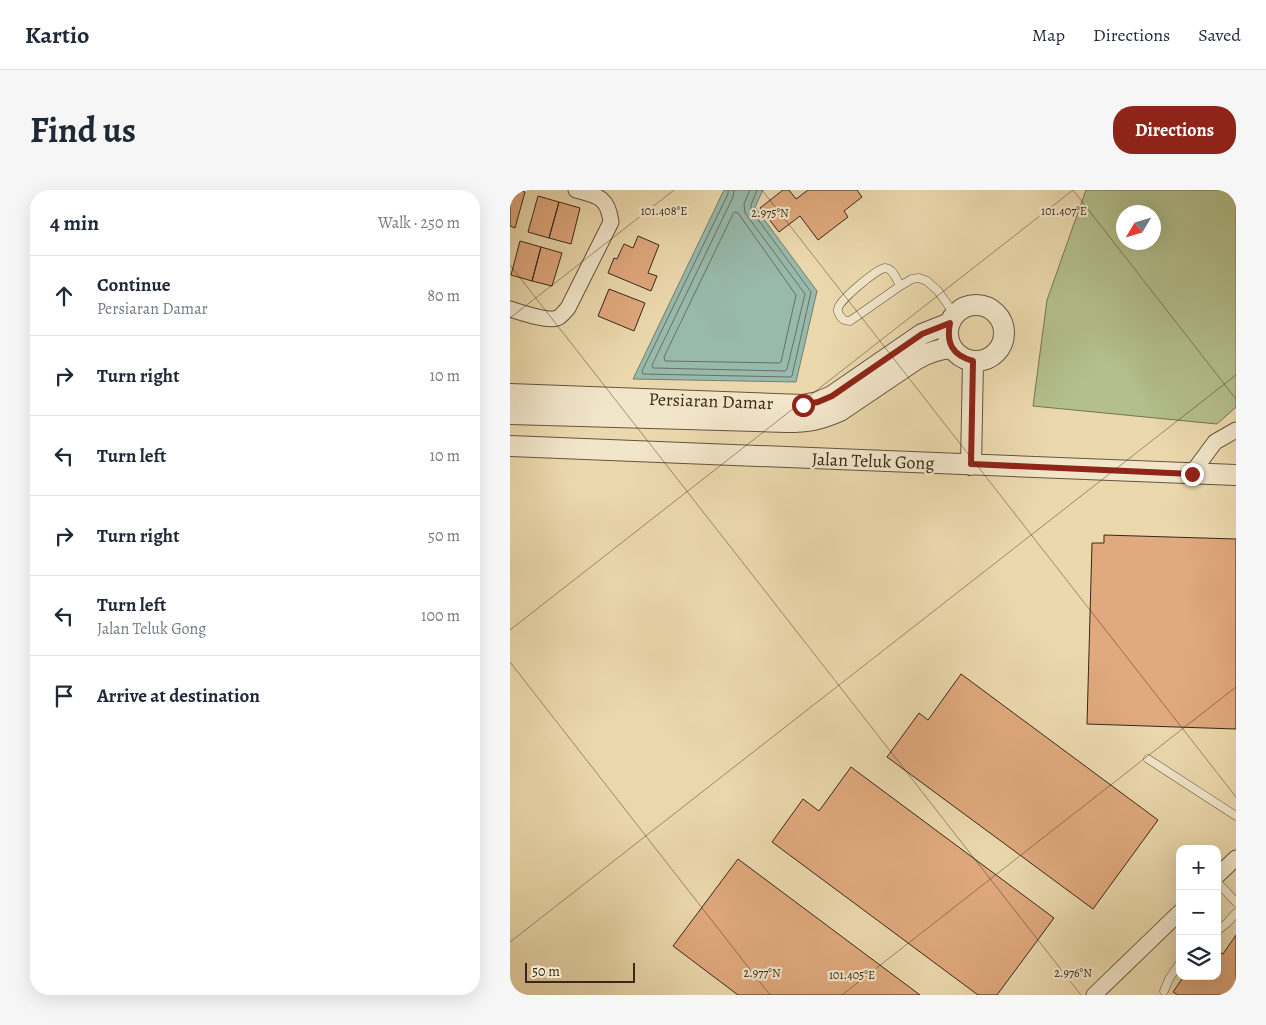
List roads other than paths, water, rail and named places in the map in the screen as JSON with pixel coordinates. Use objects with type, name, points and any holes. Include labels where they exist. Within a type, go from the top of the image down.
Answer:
[{"type":"street","points":[[510,309],[548,319],[556,319],[568,308],[611,222],[608,207],[603,201],[596,196],[576,190]]},
{"type":"street","points":[[981,306],[990,309],[997,315],[1002,324],[1003,342],[998,351],[991,357],[982,361],[973,361],[965,359],[952,348],[948,332],[952,319],[963,309],[981,306]]},
{"type":"street","name":"Persiaran Damar","points":[[510,394],[803,405],[818,402],[832,396],[922,334],[952,319]]},
{"type":"street","name":"Persiaran Damar","points":[[510,414],[786,422],[816,420],[840,411],[928,352],[952,348]]},
{"type":"street","points":[[971,464],[973,361]]},
{"type":"street","points":[[1192,474],[1215,442],[1236,430]]},
{"type":"street","name":"Jalan Teluk Gong","points":[[510,446],[1236,475]]},
{"type":"street","points":[[1221,872],[1236,858]]},
{"type":"street","points":[[1094,995],[1176,916]]},
{"type":"lane","points":[[900,286],[893,273],[885,268],[852,291],[838,307],[838,311],[843,319],[850,321],[900,286],[912,279],[920,278],[927,281],[938,291],[952,319]]},
{"type":"lane","points":[[1148,759],[1236,816]]},
{"type":"lane","points":[[1221,886],[1236,902]]},
{"type":"lane","points":[[1221,927],[1236,913]]},
{"type":"lane","points":[[1164,991],[1176,969]]},
{"type":"water","points":[[724,190],[763,190],[755,207],[817,291],[796,382],[633,379]]}]
